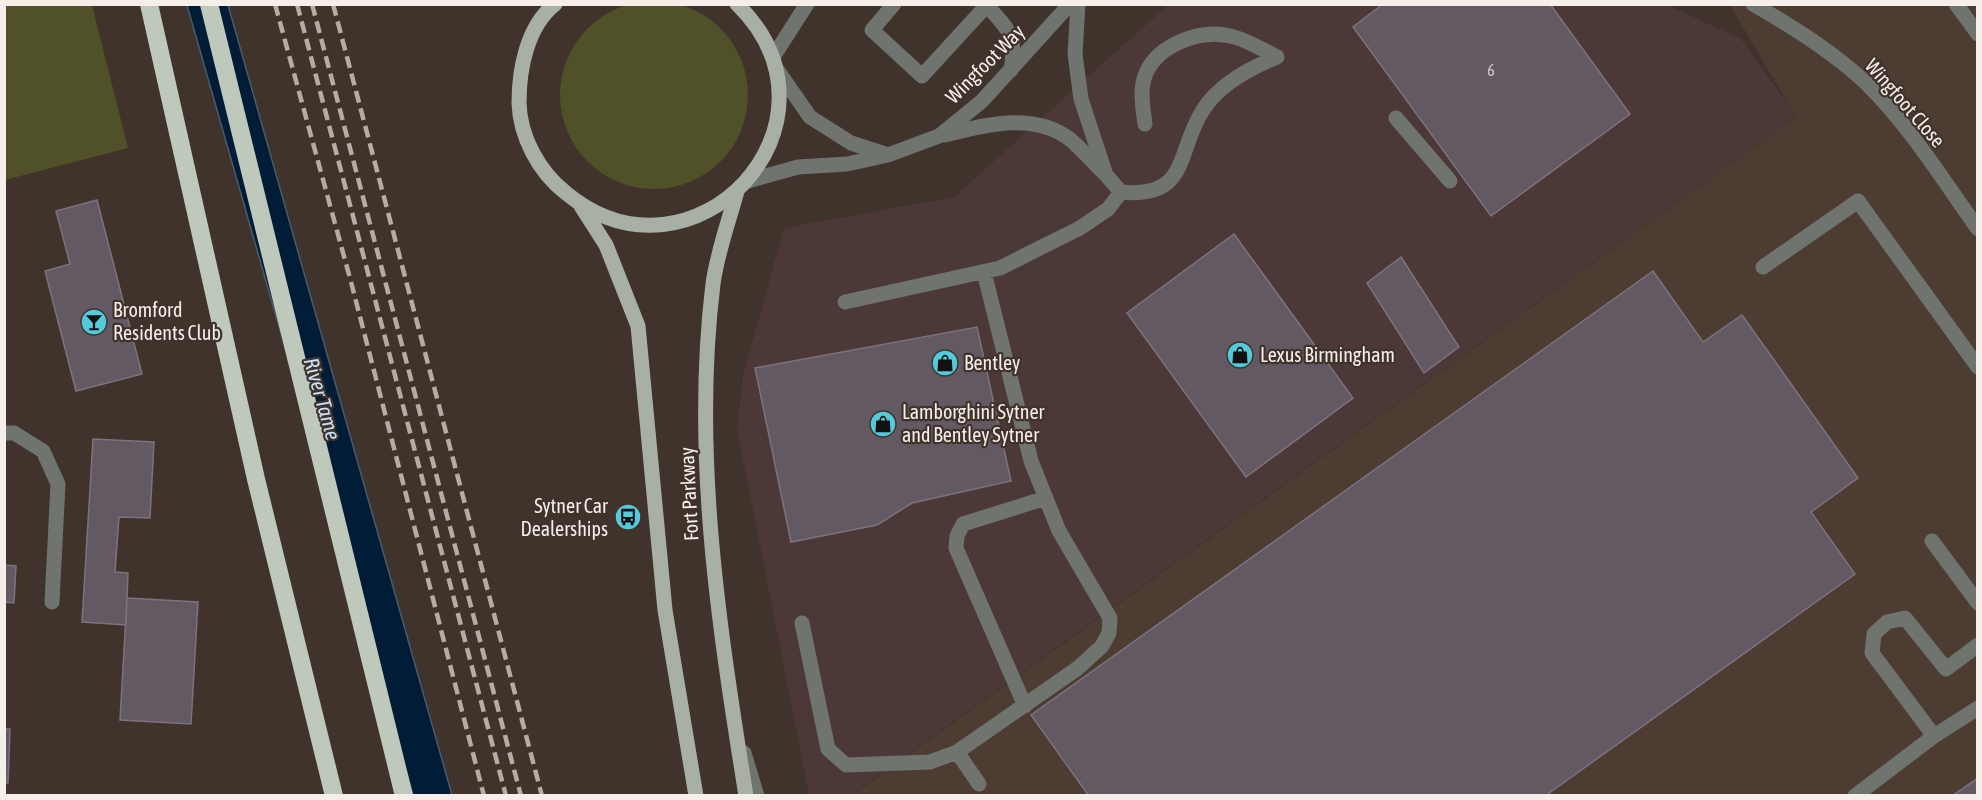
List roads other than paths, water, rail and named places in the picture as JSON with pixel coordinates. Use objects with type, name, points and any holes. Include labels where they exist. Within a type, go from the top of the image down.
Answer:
[{"type":"highway","points":[[149,4],[256,479],[334,795]]},
{"type":"highway","points":[[209,4],[404,795]]},
{"type":"main road","name":"Fort Parkway","points":[[555,4],[541,9],[525,55],[520,74],[520,116],[524,134],[544,171],[557,187],[581,206],[610,220],[655,225],[686,220],[707,212],[742,186]]},
{"type":"main road","name":"Fort Parkway","points":[[737,4],[758,28],[775,64],[778,116],[771,143],[742,186],[713,281],[706,367],[707,472],[717,602],[746,795]]},
{"type":"main road","name":"Fort Parkway","points":[[581,206],[606,245],[638,326],[665,610],[696,795]]},
{"type":"street","points":[[807,4],[775,64],[810,117],[850,143],[888,155]]},
{"type":"street","name":"Wingfoot Way","points":[[742,186],[798,167],[847,164],[888,155],[939,136],[982,101],[1070,4]]},
{"type":"street","points":[[1078,4],[1075,54],[1081,99],[1106,175]]},
{"type":"street","name":"Wingfoot Close","points":[[1753,4],[1803,33],[1866,84],[1918,146],[1977,229]]},
{"type":"street","points":[[1956,4],[1977,34]]},
{"type":"street","points":[[891,6],[872,30],[922,76],[988,5],[1008,27],[1014,42],[1011,70]]},
{"type":"street","points":[[939,136],[989,124],[1028,123],[1069,139],[1121,192],[1144,194],[1164,186],[1178,169],[1203,110],[1226,85],[1252,67],[1277,57],[1230,35],[1187,38],[1166,49],[1146,73],[1142,99],[1146,124]]},
{"type":"street","points":[[1396,118],[1450,181]]},
{"type":"street","points":[[846,302],[1000,268],[1080,228],[1108,208],[1121,192]]},
{"type":"street","points":[[1763,267],[1858,201],[1977,367]]},
{"type":"street","points":[[802,623],[828,749],[846,765],[930,762],[957,752],[1078,668],[1102,646],[1108,633],[1110,618],[1059,531],[1031,461],[984,272]]},
{"type":"street","points":[[4,433],[14,433],[43,452],[58,484],[52,602]]},
{"type":"street","points":[[1025,706],[956,548],[963,524],[1046,498]]},
{"type":"street","points":[[1932,541],[1977,603]]},
{"type":"street","points":[[1934,736],[1872,654],[1874,634],[1887,622],[1905,618],[1946,669],[1977,645]]},
{"type":"street","points":[[1855,795],[1934,736],[1977,708]]},
{"type":"street","points":[[733,715],[757,795]]},
{"type":"street","points":[[957,752],[979,784]]},
{"type":"water","name":"River Tame","points":[[187,5],[228,5],[452,795],[413,795]]},
{"type":"railway","points":[[275,4],[351,282],[484,796]]},
{"type":"railway","points":[[297,4],[506,796]]},
{"type":"railway","points":[[312,4],[521,796]]},
{"type":"railway","points":[[333,4],[542,796]]},
{"type":"place","name":"Bromford Residents Club","points":[[94,322]]},
{"type":"place","name":"Lexus Birmingham","points":[[1240,355]]},
{"type":"place","name":"Bentley","points":[[945,363]]},
{"type":"place","name":"Lamborghini Sytner and Bentley Sytner","points":[[883,424]]},
{"type":"place","name":"Sytner Car Dealerships","points":[[628,517]]}]
